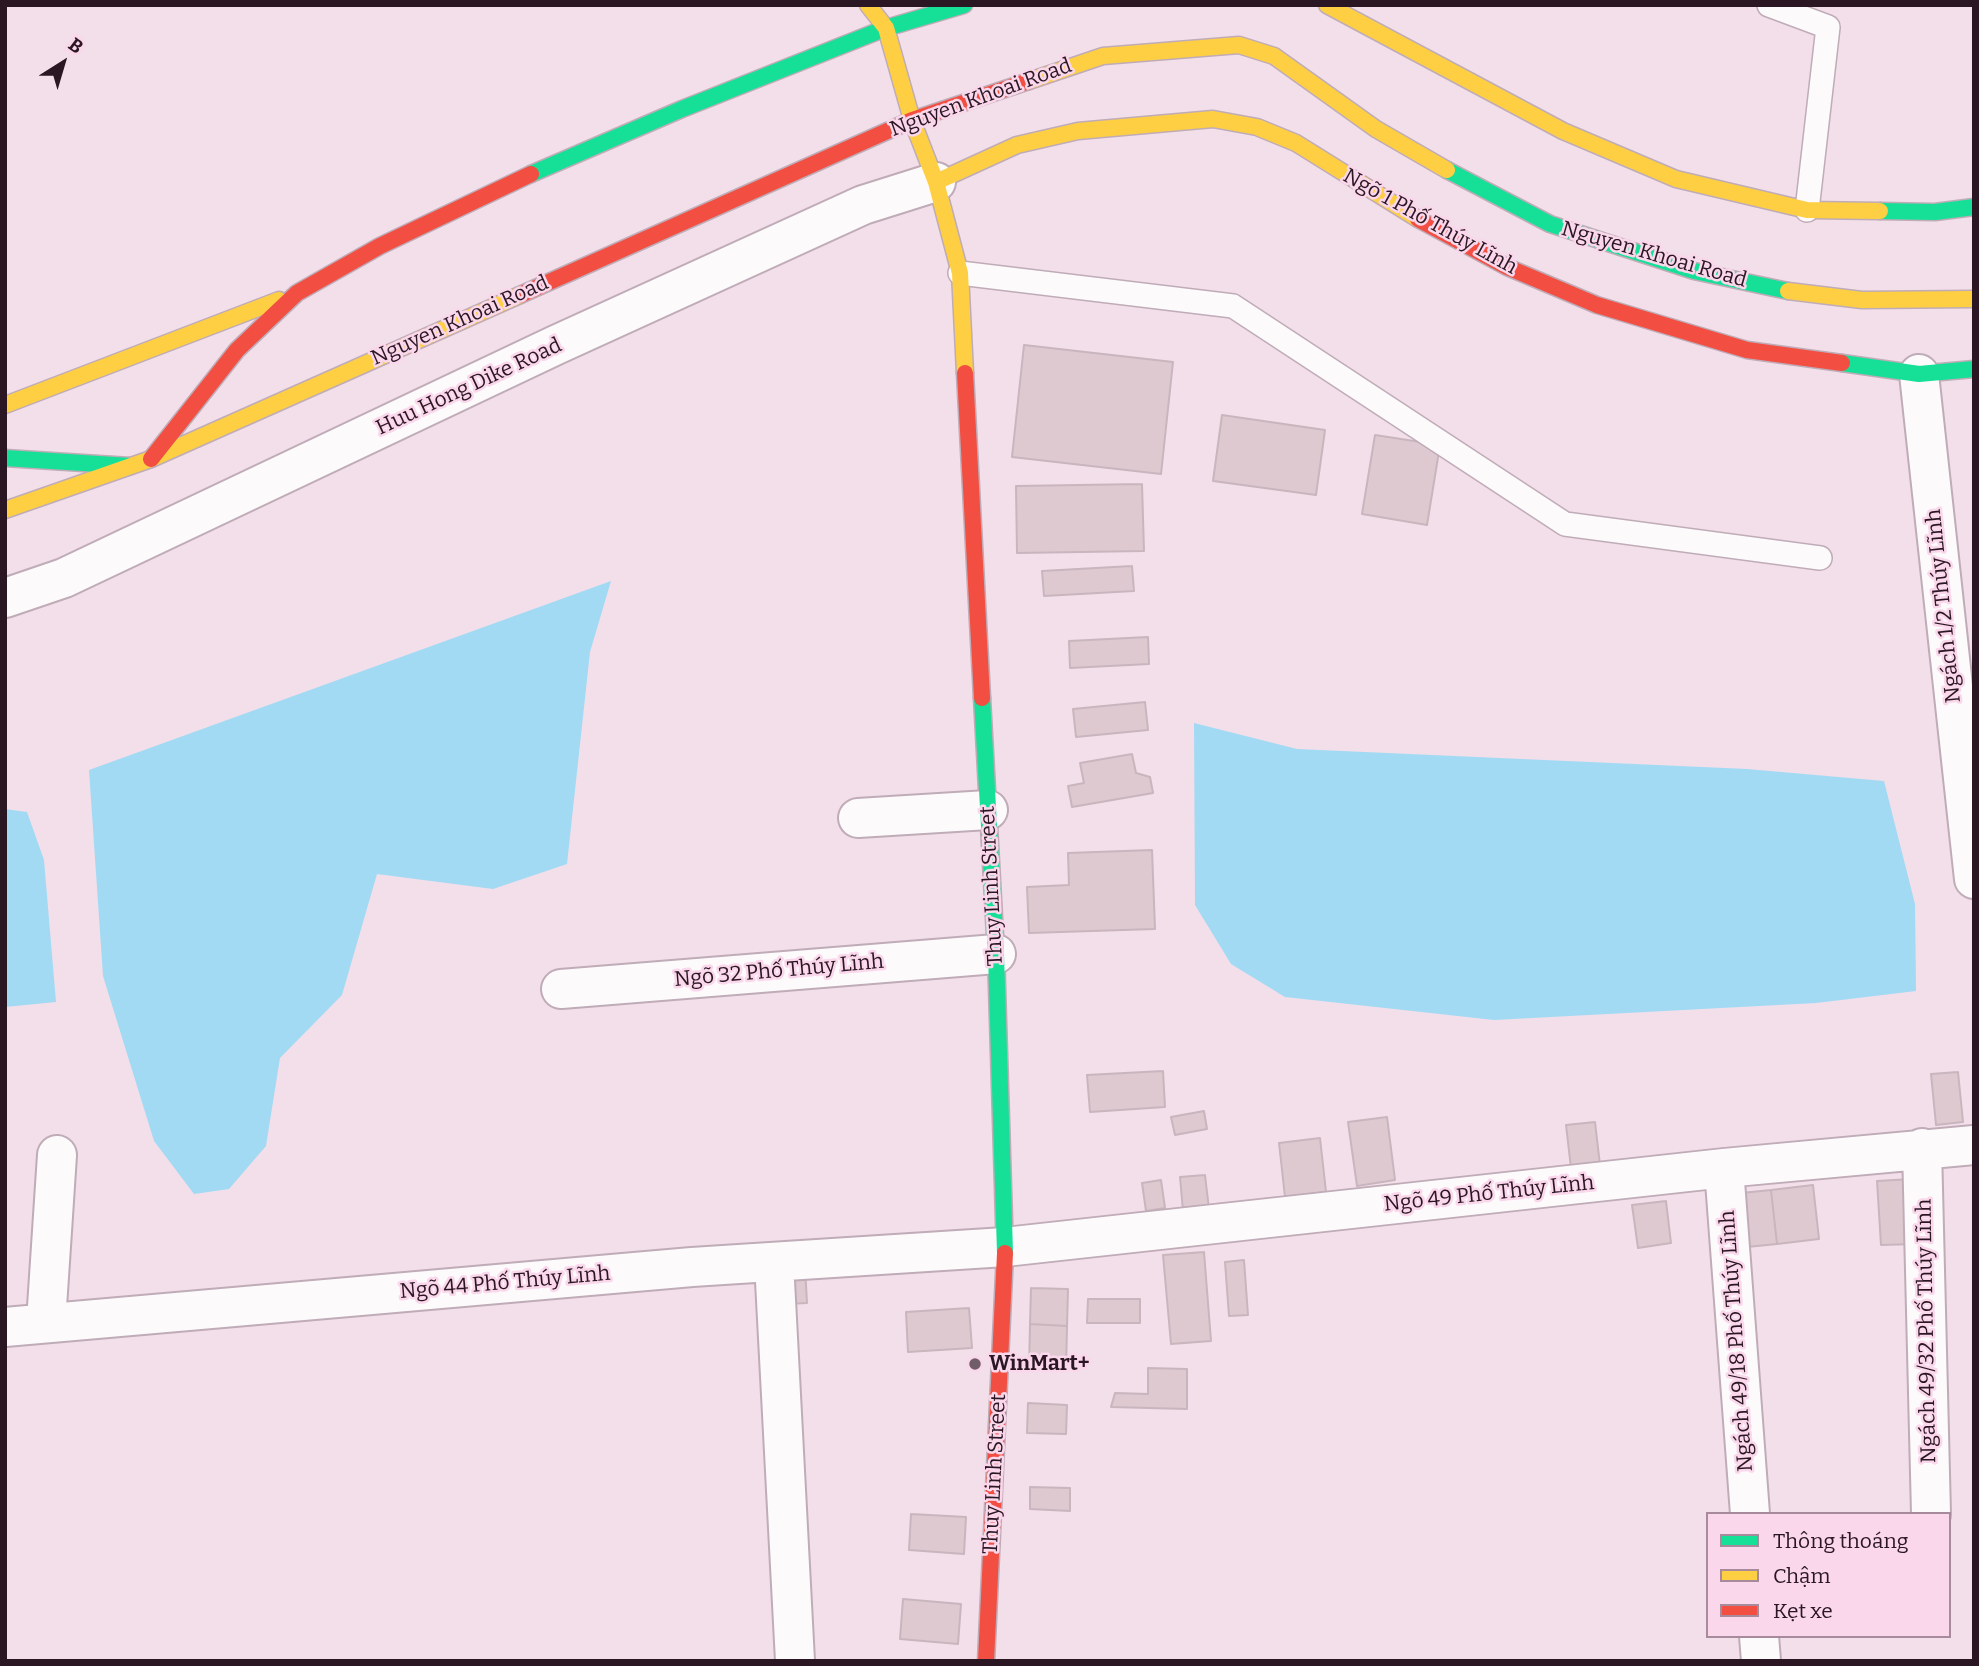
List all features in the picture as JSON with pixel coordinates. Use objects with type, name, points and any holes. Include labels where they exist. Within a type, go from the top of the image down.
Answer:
[{"type":"street","points":[[869,5],[886,28]]},
{"type":"street","points":[[886,28],[890,5]]},
{"type":"street","points":[[5,405],[297,293],[380,246],[564,158],[886,28],[964,5]]},
{"type":"street","points":[[1326,5],[1466,82],[1576,136],[1676,179],[1808,210],[1935,212],[1974,207]]},
{"type":"street","name":"Thuy Linh Street","points":[[886,28],[912,120],[936,182],[960,273],[996,954],[1005,1247],[986,1661]]},
{"type":"street","name":"Nguyen Khoai Road","points":[[5,510],[151,459],[912,120],[1103,56],[1238,45],[1274,56],[1376,129],[1486,192],[1550,224],[1694,271],[1782,290],[1862,300],[1974,299]]},
{"type":"street","name":"Ngõ 1 Phố Thúy Lĩnh","points":[[936,182],[1017,145],[1079,131],[1152,122],[1213,119],[1257,127],[1296,143],[1462,244],[1507,267],[1597,305],[1747,350],[1919,374],[1974,369]]},
{"type":"street","name":"Huu Hong Dike Road","points":[[5,598],[64,579],[556,345],[863,205],[936,182]]},
{"type":"street","points":[[151,459],[237,350],[297,293]]},
{"type":"street","name":"Ngách 1/2 Thúy Lĩnh","points":[[1919,374],[1974,879]]},
{"type":"street","points":[[5,458],[130,466]]},
{"type":"street","points":[[858,818],[988,810]]},
{"type":"street","name":"Ngõ 32 Phố Thúy Lĩnh","points":[[561,989],[996,954]]},
{"type":"street","name":"Ngõ 49 Phố Thúy Lĩnh","points":[[1005,1247],[1724,1168],[1974,1145]]},
{"type":"street","name":"Ngách 49/32 Phố Thúy Lĩnh","points":[[1923,1148],[1931,1512]]},
{"type":"street","points":[[46,1322],[57,1155]]},
{"type":"street","name":"Ngách 49/18 Phố Thúy Lĩnh","points":[[1724,1168],[1750,1512]]},
{"type":"street","name":"Ngõ 44 Phố Thúy Lĩnh","points":[[5,1327],[774,1262],[1005,1247]]},
{"type":"street","points":[[774,1262],[795,1661]]},
{"type":"street","points":[[1759,1638],[1760,1661]]},
{"type":"lane","points":[[1769,5],[1828,27],[1808,210]]},
{"type":"lane","points":[[960,273],[1233,306],[1564,524],[1820,558]]},
{"type":"water","points":[[611,581],[590,652],[567,864],[493,889],[377,874],[342,995],[280,1058],[266,1146],[229,1189],[194,1194],[154,1141],[103,976],[89,770]]},
{"type":"water","points":[[1194,723],[1297,749],[1747,769],[1884,781],[1915,904],[1916,991],[1816,1003],[1494,1020],[1285,997],[1231,964],[1195,905]]},
{"type":"water","points":[[5,809],[27,812],[44,860],[56,1002],[5,1007]]},
{"type":"building","points":[[1024,345],[1173,362],[1161,474],[1012,457]]},
{"type":"building","points":[[1222,415],[1325,430],[1316,495],[1213,481]]},
{"type":"building","points":[[1375,435],[1440,445],[1427,525],[1362,514]]},
{"type":"building","points":[[1142,484],[1144,551],[1017,553],[1016,486]]},
{"type":"building","points":[[1132,566],[1134,591],[1044,596],[1042,571]]},
{"type":"building","points":[[1148,637],[1149,664],[1070,668],[1069,641]]},
{"type":"building","points":[[1145,702],[1148,730],[1076,737],[1073,709]]},
{"type":"building","points":[[1132,754],[1136,773],[1150,777],[1153,793],[1072,807],[1068,786],[1084,783],[1080,763]]},
{"type":"building","points":[[1152,850],[1155,929],[1029,933],[1027,887],[1069,885],[1068,853]]},
{"type":"building","points":[[1163,1071],[1165,1107],[1090,1112],[1087,1075]]},
{"type":"building","points":[[1958,1072],[1963,1122],[1936,1125],[1931,1074]]},
{"type":"building","points":[[1204,1111],[1207,1129],[1175,1135],[1171,1117]]},
{"type":"building","points":[[1387,1117],[1395,1180],[1357,1186],[1348,1122]]},
{"type":"building","points":[[1595,1122],[1600,1165],[1571,1168],[1566,1125]]},
{"type":"building","points":[[1320,1138],[1326,1192],[1285,1197],[1279,1143]]},
{"type":"building","points":[[1205,1175],[1209,1209],[1183,1211],[1180,1177]]},
{"type":"building","points":[[1912,1179],[1916,1244],[1881,1245],[1877,1181]]},
{"type":"building","points":[[1161,1180],[1165,1208],[1146,1211],[1142,1183]]},
{"type":"building","points":[[1813,1185],[1819,1239],[1777,1244],[1771,1190]]},
{"type":"building","points":[[1771,1190],[1777,1244],[1747,1247],[1741,1193]]},
{"type":"building","points":[[1666,1201],[1671,1243],[1638,1248],[1632,1205]]},
{"type":"building","points":[[1204,1252],[1211,1341],[1171,1344],[1163,1255]]},
{"type":"building","points":[[1244,1260],[1248,1315],[1229,1316],[1225,1262]]},
{"type":"building","points":[[805,1267],[807,1303],[786,1304],[784,1268]]},
{"type":"building","points":[[1031,1288],[1068,1289],[1067,1326],[1030,1324]]},
{"type":"building","points":[[1088,1299],[1140,1299],[1140,1323],[1087,1323]]},
{"type":"building","points":[[969,1308],[972,1348],[908,1352],[906,1312]]},
{"type":"building","points":[[1030,1324],[1067,1326],[1066,1370],[1029,1369]]},
{"type":"building","points":[[1148,1368],[1187,1369],[1187,1409],[1111,1407],[1115,1393],[1148,1394]]},
{"type":"building","points":[[1028,1403],[1067,1405],[1066,1434],[1027,1433]]},
{"type":"building","points":[[1030,1487],[1070,1488],[1070,1511],[1030,1509]]},
{"type":"building","points":[[911,1514],[966,1517],[964,1554],[909,1550]]},
{"type":"building","points":[[903,1599],[961,1604],[958,1644],[900,1639]]},
{"type":"traffic: fast","points":[[531,174],[682,109],[886,28],[964,5]]},
{"type":"traffic: fast","points":[[1447,170],[1550,224],[1694,271],[1788,291]]},
{"type":"traffic: fast","points":[[1880,211],[1935,212],[1974,207]]},
{"type":"traffic: fast","points":[[1842,363],[1919,374],[1974,369]]},
{"type":"traffic: fast","points":[[5,458],[130,466]]},
{"type":"traffic: fast","points":[[982,698],[996,954],[1005,1253]]},
{"type":"traffic: slow","points":[[868,5],[886,28],[912,120],[936,182],[960,273],[965,373]]},
{"type":"traffic: slow","points":[[1327,5],[1563,131],[1676,179],[1807,210],[1880,211]]},
{"type":"traffic: slow","points":[[1029,81],[1103,56],[1239,45],[1274,56],[1376,129],[1447,170]]},
{"type":"traffic: slow","points":[[936,182],[1017,145],[1078,131],[1213,119],[1257,127],[1296,143],[1418,219]]},
{"type":"traffic: slow","points":[[1788,291],[1862,300],[1974,299]]},
{"type":"traffic: slow","points":[[5,510],[151,459],[520,295]]},
{"type":"traffic: slow","points":[[5,405],[279,300]]},
{"type":"traffic: jam","points":[[520,295],[912,120],[1029,81]]},
{"type":"traffic: jam","points":[[151,459],[237,350],[297,293],[380,246],[531,174]]},
{"type":"traffic: jam","points":[[1418,219],[1507,267],[1597,305],[1747,350],[1842,363]]},
{"type":"traffic: jam","points":[[965,373],[982,698]]},
{"type":"traffic: jam","points":[[986,1661],[1005,1253]]},
{"type":"place","name":"WinMart+","points":[[975,1364]]}]
